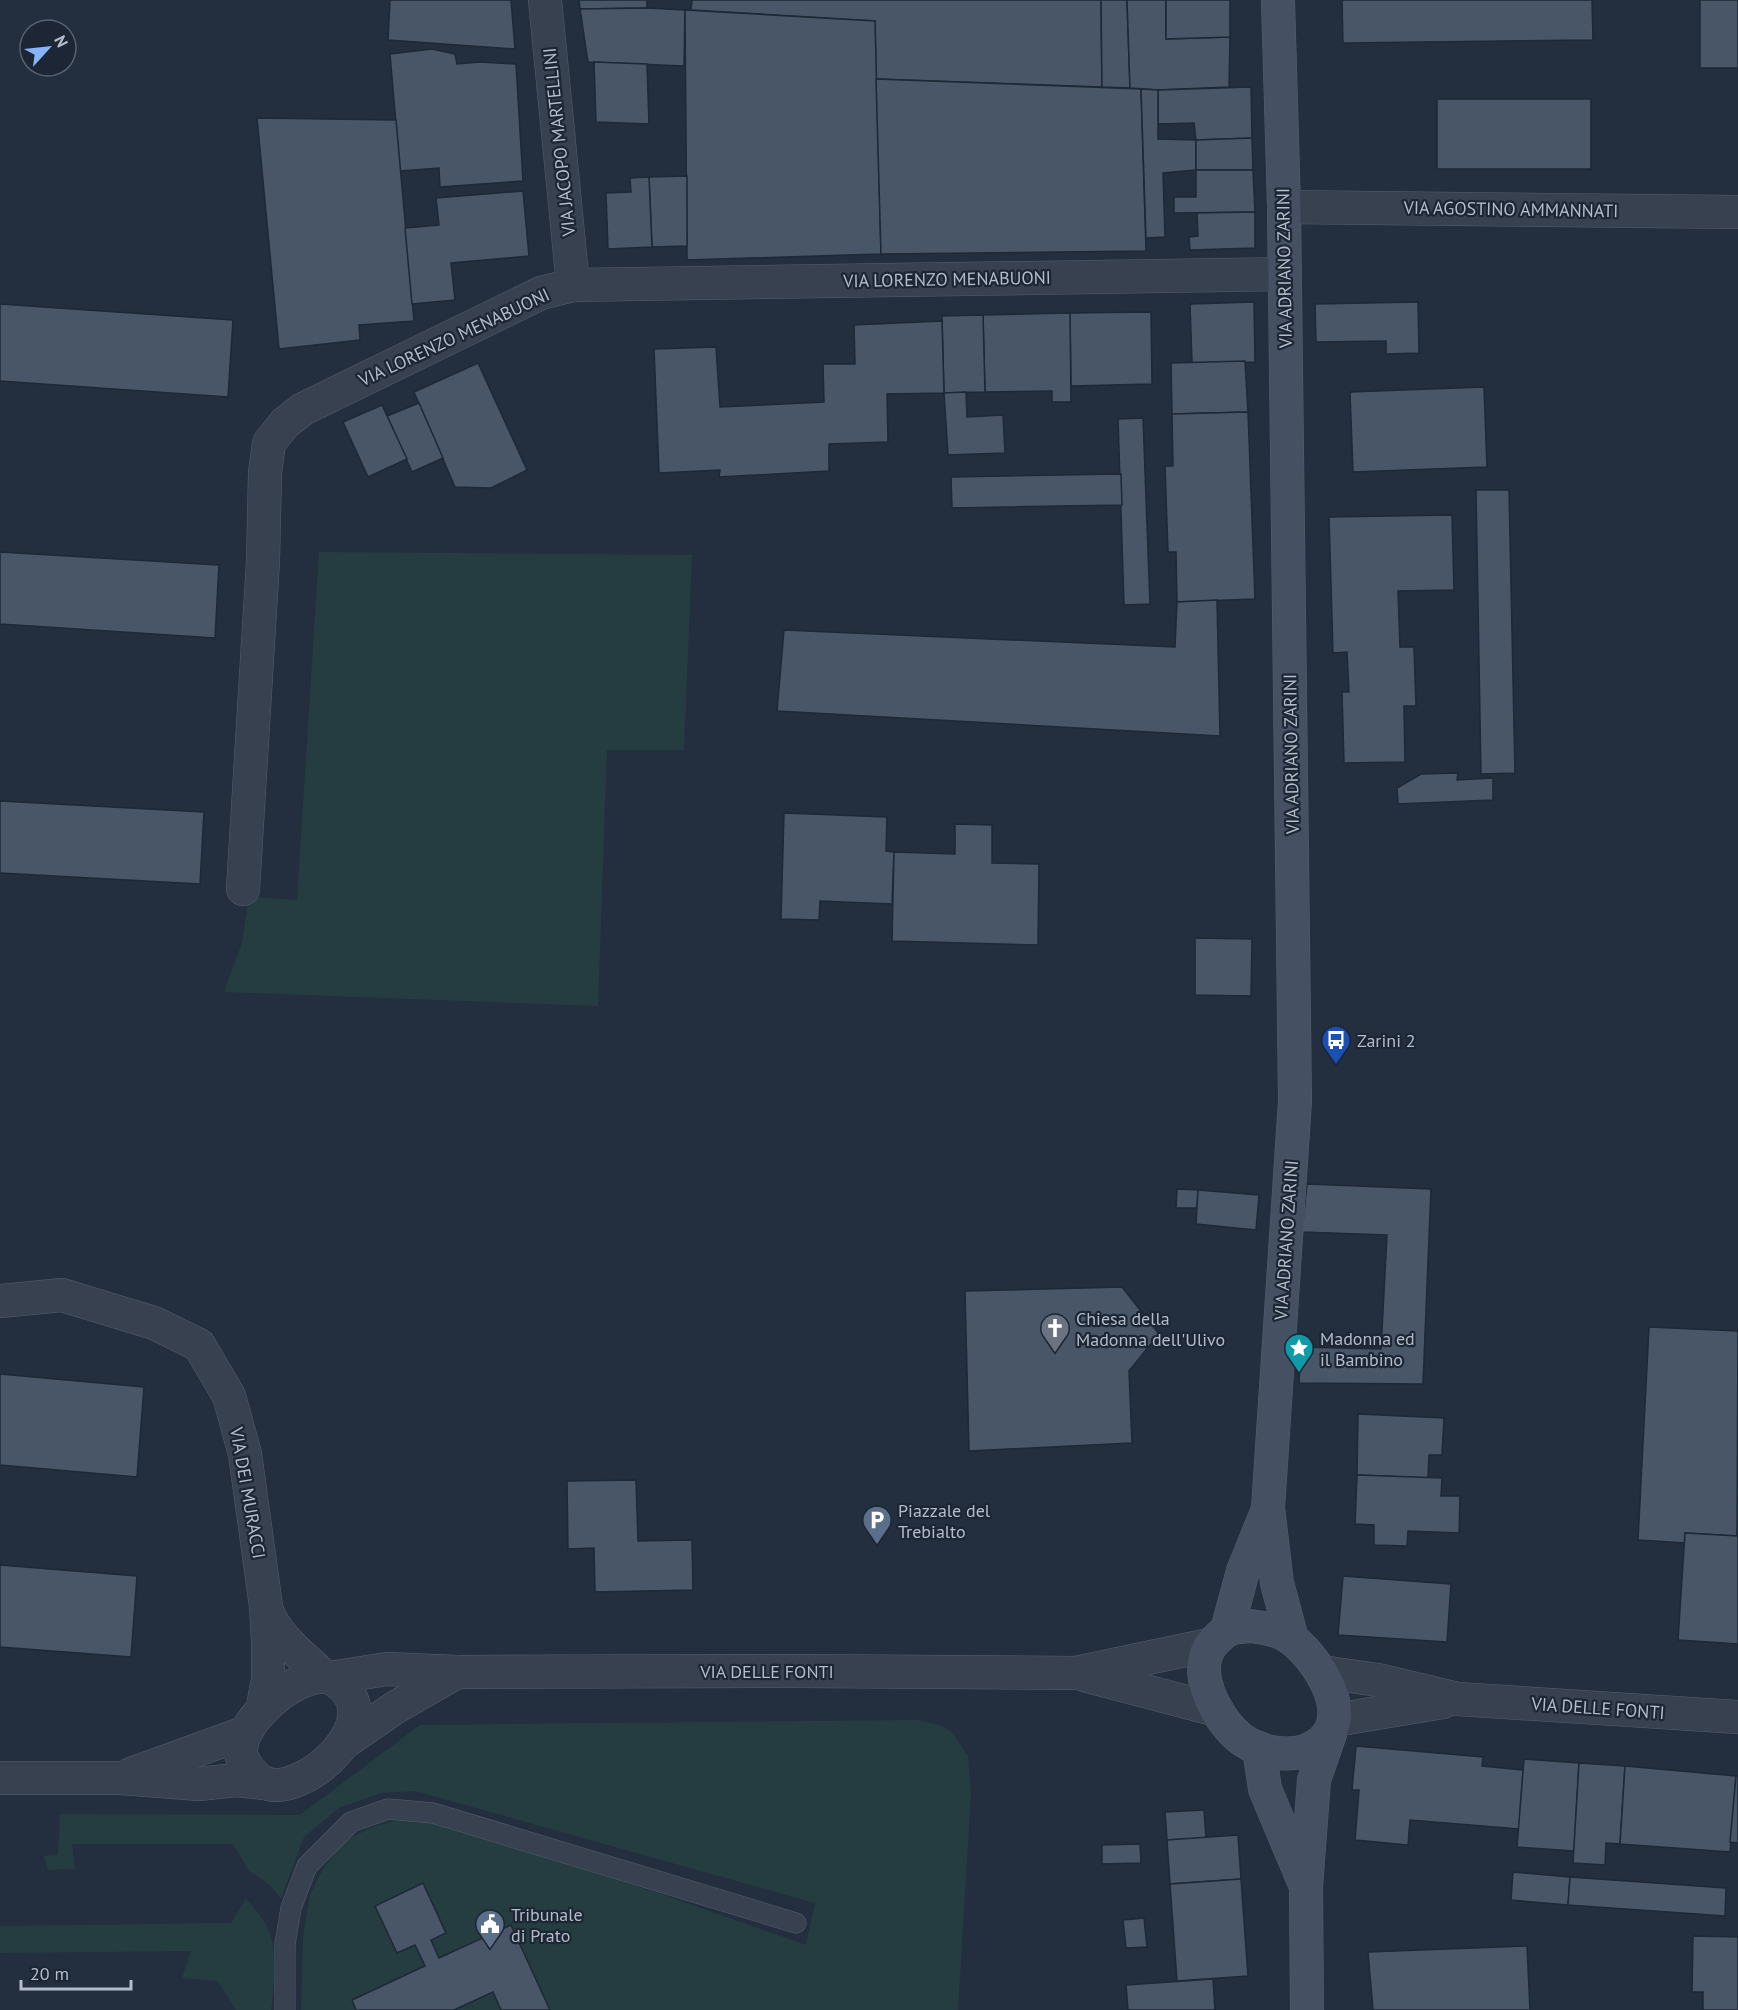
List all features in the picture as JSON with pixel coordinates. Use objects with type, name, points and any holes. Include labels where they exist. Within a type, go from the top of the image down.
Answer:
[{"type":"street","name":"VIA JACOPO MARTELLINI","points":[[545,0],[573,285]]},
{"type":"street","name":"VIA ADRIANO ZARINI","points":[[1268,1508],[1295,1101],[1284,207],[1278,0]]},
{"type":"street","name":"VIA AGOSTINO AMMANNATI","points":[[1284,207],[1738,212]]},
{"type":"street","name":"VIA LORENZO MENABUONI","points":[[243,889],[262,573],[265,473],[269,443],[285,423],[303,409],[541,292],[573,285],[1285,274]]},
{"type":"street","name":"VIA DEI MURACCI","points":[[0,1301],[62,1295],[154,1323],[199,1345],[229,1396],[245,1454],[266,1606],[268,1680],[253,1722]]},
{"type":"street","points":[[1268,1508],[1242,1570],[1218,1638],[1204,1663],[1206,1685],[1217,1710],[1230,1727],[1244,1741],[1259,1748],[1286,1755],[1311,1750],[1333,1727]]},
{"type":"street","points":[[1268,1508],[1277,1583],[1292,1639]]},
{"type":"street","name":"VIA DEI MURACCI","points":[[266,1606],[272,1622],[282,1637],[326,1677]]},
{"type":"street","points":[[1218,1638],[1250,1626],[1272,1629],[1292,1639],[1322,1672],[1332,1696],[1333,1727],[1314,1780],[1306,1887],[1307,2010]]},
{"type":"street","name":"VIA DELLE FONTI","points":[[121,1778],[253,1722],[291,1689],[313,1677],[387,1669],[457,1672],[1076,1673],[1218,1638]]},
{"type":"street","name":"VIA DELLE FONTI","points":[[0,1778],[121,1778],[199,1784],[236,1780],[289,1783],[302,1778],[326,1761],[345,1742],[396,1707],[457,1672]]},
{"type":"street","name":"VIA DELLE FONTI","points":[[1322,1672],[1378,1680],[1458,1699],[1738,1717]]},
{"type":"street","name":"VIA DELLE FONTI","points":[[1076,1673],[1217,1710]]},
{"type":"street","name":"VIA DELLE FONTI","points":[[326,1677],[347,1689],[353,1699],[352,1726],[345,1742]]},
{"type":"street","name":"VIA DELLE FONTI","points":[[1333,1727],[1458,1699]]},
{"type":"street","points":[[253,1722],[240,1750],[245,1764],[264,1783]]},
{"type":"street","points":[[1259,1748],[1265,1789],[1306,1887]]},
{"type":"lane","points":[[285,2010],[285,1944],[291,1908],[307,1866],[351,1822],[388,1809],[433,1813],[796,1923]]},
{"type":"green space","points":[[319,552],[692,555],[684,750],[607,750],[598,1006],[224,992],[242,943],[249,897],[297,900]]},
{"type":"green space","points":[[917,1720],[939,1725],[951,1731],[968,1756],[971,1793],[958,2010],[550,2010],[511,1925],[439,1958],[431,1940],[446,1933],[423,1883],[375,1906],[397,1953],[415,1945],[425,1966],[352,2000],[356,2010],[301,2010],[303,1937],[310,1895],[323,1869],[343,1842],[370,1828],[401,1819],[430,1821],[664,1895],[806,1945],[815,1903],[415,1791],[381,1793],[339,1808],[304,1837],[281,1899],[270,1885],[249,1871],[233,1844],[72,1844],[75,1869],[48,1870],[44,1856],[58,1855],[60,1814],[300,1815],[420,1725]]},
{"type":"green space","points":[[246,1899],[263,1920],[272,1942],[274,1972],[271,2010],[236,2010],[218,1981],[182,1978],[191,1951],[0,1953],[0,1926],[231,1923]]},
{"type":"green space","points":[[493,1992],[501,2010],[454,2010]]},
{"type":"building","points":[[390,0],[511,0],[515,49],[388,40]]},
{"type":"building","points":[[579,0],[647,0],[647,8],[580,9]]},
{"type":"building","points":[[692,0],[1101,0],[1102,87],[876,79],[875,21],[691,10]]},
{"type":"building","points":[[1101,0],[1127,0],[1130,88],[1102,87]]},
{"type":"building","points":[[1127,0],[1166,0],[1166,39],[1230,37],[1229,87],[1158,90],[1130,88]]},
{"type":"building","points":[[1166,0],[1230,0],[1230,37],[1166,39]]},
{"type":"building","points":[[1342,0],[1592,0],[1593,40],[1343,43]]},
{"type":"building","points":[[1700,0],[1738,0],[1738,68],[1700,68]]},
{"type":"building","points":[[580,9],[685,10],[684,66],[588,62]]},
{"type":"building","points":[[685,10],[875,21],[881,254],[687,260]]},
{"type":"building","points":[[432,49],[455,54],[457,64],[480,62],[516,64],[523,181],[440,187],[439,168],[400,171],[390,54]]},
{"type":"building","points":[[594,62],[647,64],[649,124],[596,122]]},
{"type":"building","points":[[876,79],[1141,89],[1146,251],[881,254]]},
{"type":"building","points":[[1251,87],[1252,138],[1196,140],[1194,123],[1158,124],[1158,90]]},
{"type":"building","points":[[1141,89],[1158,90],[1158,139],[1196,140],[1196,170],[1163,173],[1165,237],[1146,238]]},
{"type":"building","points":[[1437,99],[1591,99],[1591,169],[1437,169]]},
{"type":"building","points":[[257,118],[396,120],[414,321],[359,325],[360,340],[279,349]]},
{"type":"building","points":[[1252,138],[1253,170],[1196,170],[1196,140]]},
{"type":"building","points":[[1196,170],[1253,170],[1255,212],[1174,213],[1174,197],[1196,197]]},
{"type":"building","points":[[687,176],[687,246],[652,247],[649,177]]},
{"type":"building","points":[[649,177],[652,247],[608,249],[606,193],[631,192],[630,178]]},
{"type":"building","points":[[523,191],[529,256],[451,263],[455,300],[412,304],[405,228],[439,225],[436,198]]},
{"type":"building","points":[[1255,212],[1255,248],[1190,250],[1189,237],[1198,236],[1197,213]]},
{"type":"building","points":[[1254,302],[1255,362],[1192,363],[1190,304]]},
{"type":"building","points":[[1418,302],[1419,353],[1386,354],[1386,341],[1316,342],[1315,304]]},
{"type":"building","points":[[0,304],[233,320],[228,397],[0,381]]},
{"type":"building","points":[[1151,312],[1152,384],[1071,386],[1070,313]]},
{"type":"building","points":[[1070,313],[1071,402],[1052,402],[1052,391],[985,392],[983,315]]},
{"type":"building","points":[[983,315],[985,392],[944,393],[942,316]]},
{"type":"building","points":[[942,321],[944,393],[887,394],[888,442],[829,444],[829,471],[719,477],[720,470],[659,473],[654,349],[716,347],[720,407],[824,402],[823,364],[855,364],[854,325]]},
{"type":"building","points":[[1245,361],[1248,412],[1172,414],[1171,363]]},
{"type":"building","points":[[478,363],[527,470],[491,488],[455,487],[414,392]]},
{"type":"building","points":[[1484,387],[1487,467],[1353,472],[1350,392]]},
{"type":"building","points":[[966,392],[967,417],[1003,415],[1005,453],[948,455],[944,393]]},
{"type":"building","points":[[419,403],[443,458],[412,472],[387,416]]},
{"type":"building","points":[[382,405],[407,459],[368,477],[343,422]]},
{"type":"building","points":[[1248,412],[1255,599],[1177,602],[1176,552],[1168,552],[1165,466],[1173,466],[1172,414]]},
{"type":"building","points":[[1143,418],[1150,604],[1124,605],[1118,419]]},
{"type":"building","points":[[1121,474],[1122,505],[952,508],[951,477]]},
{"type":"building","points":[[1476,490],[1509,490],[1515,773],[1481,774]]},
{"type":"building","points":[[1452,515],[1454,590],[1398,591],[1400,647],[1414,647],[1416,706],[1404,706],[1405,762],[1344,763],[1342,692],[1349,692],[1347,652],[1333,653],[1329,517]]},
{"type":"building","points":[[0,552],[219,565],[215,638],[0,624]]},
{"type":"building","points":[[1217,600],[1220,736],[777,711],[784,630],[1175,647],[1177,602]]},
{"type":"building","points":[[1458,773],[1457,780],[1493,778],[1493,800],[1398,804],[1397,788],[1421,774]]},
{"type":"building","points":[[0,801],[204,812],[200,884],[0,873]]},
{"type":"building","points":[[784,813],[887,817],[886,851],[894,852],[892,904],[820,901],[819,920],[781,919]]},
{"type":"building","points":[[955,824],[992,825],[992,863],[1039,864],[1038,945],[892,941],[894,852],[955,854]]},
{"type":"building","points":[[1195,938],[1252,939],[1251,996],[1195,995]]},
{"type":"building","points":[[1307,1184],[1431,1189],[1423,1384],[1299,1383],[1301,1347],[1381,1349],[1387,1235],[1302,1232]]},
{"type":"building","points":[[1177,1189],[1198,1190],[1197,1208],[1176,1208]]},
{"type":"building","points":[[1198,1190],[1259,1195],[1256,1230],[1196,1224]]},
{"type":"building","name":"Chiesa della Madonna dell'Ulivo","points":[[1122,1287],[1159,1334],[1129,1371],[1132,1443],[969,1451],[965,1291]]},
{"type":"building","points":[[1649,1327],[1738,1331],[1737,1536],[1685,1533],[1685,1543],[1638,1540]]},
{"type":"building","points":[[0,1374],[144,1387],[137,1477],[0,1465]]},
{"type":"building","points":[[1358,1414],[1444,1418],[1442,1455],[1429,1455],[1428,1478],[1357,1475]]},
{"type":"building","points":[[1357,1475],[1442,1478],[1441,1496],[1460,1496],[1459,1533],[1408,1531],[1407,1546],[1374,1545],[1374,1525],[1355,1524]]},
{"type":"building","points":[[636,1480],[638,1541],[692,1540],[693,1590],[595,1592],[594,1548],[568,1549],[567,1481]]},
{"type":"building","points":[[1738,1525],[1738,1644],[1678,1640],[1685,1533],[1737,1536]]},
{"type":"building","points":[[0,1565],[137,1576],[131,1657],[0,1647]]},
{"type":"building","points":[[1343,1576],[1451,1584],[1447,1642],[1338,1635]]},
{"type":"building","points":[[1356,1746],[1483,1757],[1482,1766],[1523,1770],[1519,1829],[1410,1820],[1408,1845],[1355,1840],[1359,1790],[1352,1790]]},
{"type":"building","points":[[1524,1759],[1579,1763],[1574,1851],[1517,1847]]},
{"type":"building","points":[[1579,1763],[1625,1766],[1620,1844],[1606,1843],[1605,1865],[1573,1863]]},
{"type":"building","points":[[1625,1766],[1736,1776],[1730,1852],[1620,1844]]},
{"type":"building","points":[[1736,1776],[1738,1776],[1738,1843],[1730,1842]]},
{"type":"building","points":[[1204,1810],[1206,1838],[1167,1840],[1165,1812]]},
{"type":"building","points":[[1238,1835],[1241,1879],[1170,1884],[1167,1840]]},
{"type":"building","points":[[1140,1844],[1141,1863],[1102,1864],[1102,1845]]},
{"type":"building","points":[[1513,1872],[1570,1877],[1568,1905],[1511,1900]]},
{"type":"building","points":[[1570,1877],[1726,1888],[1725,1916],[1568,1905]]},
{"type":"building","points":[[1241,1879],[1248,1976],[1177,1981],[1170,1884]]},
{"type":"building","name":"Tribunale di Prato","points":[[423,1883],[446,1933],[431,1940],[439,1958],[511,1925],[550,2010],[501,2010],[493,1992],[454,2010],[356,2010],[352,2000],[425,1966],[415,1945],[397,1953],[375,1906]]},
{"type":"building","points":[[1144,1918],[1147,1947],[1126,1948],[1123,1920]]},
{"type":"building","points":[[1693,1936],[1738,1937],[1738,2010],[1703,2010],[1703,1992],[1692,1992]]},
{"type":"building","points":[[1527,1946],[1530,2010],[1373,2010],[1368,1952]]},
{"type":"building","points":[[1213,1979],[1215,2010],[1128,2010],[1126,1985]]},
{"type":"place","name":"Zarini 2","points":[[1336,1066]]},
{"type":"place","name":"Chiesa della Madonna dell'Ulivo","points":[[1055,1354]]},
{"type":"place","name":"Madonna ed il Bambino","points":[[1299,1374]]},
{"type":"place","name":"Piazzale del Trebialto","points":[[877,1546]]},
{"type":"place","name":"Tribunale di Prato","points":[[490,1950]]}]
